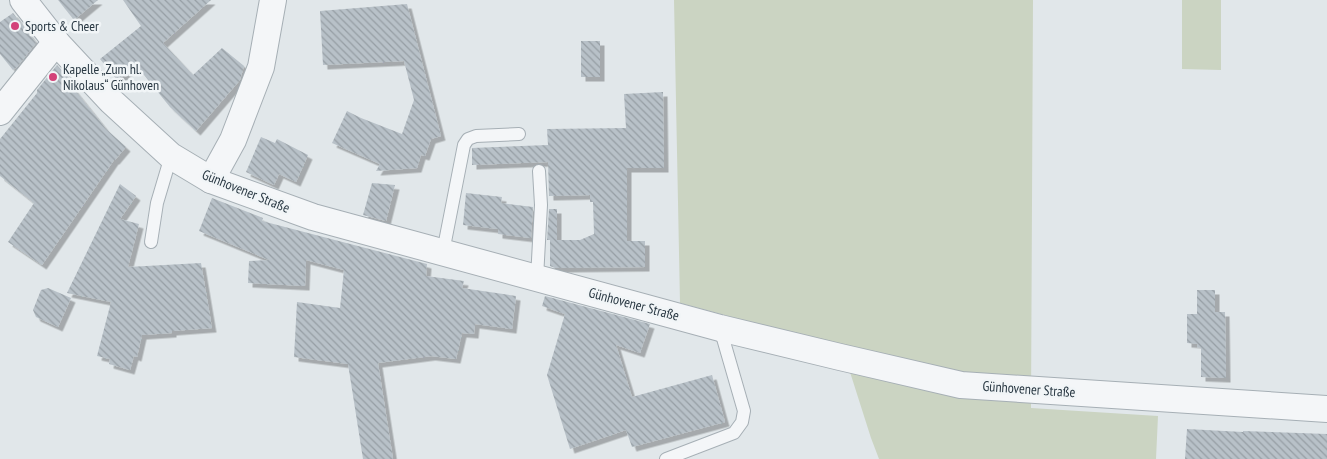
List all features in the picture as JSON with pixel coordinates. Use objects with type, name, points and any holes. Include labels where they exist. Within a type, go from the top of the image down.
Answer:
[{"type":"street","name":"Günhovener Straße","points":[[23,0],[56,42],[111,101],[171,156],[211,180],[313,217],[720,328],[961,385],[1327,408]]},
{"type":"street","points":[[211,180],[233,140],[261,67],[274,0]]},
{"type":"street","points":[[0,112],[56,42]]},
{"type":"lane","points":[[443,252],[464,145],[468,139],[476,136],[519,134]]},
{"type":"lane","points":[[151,242],[157,203],[171,156]]},
{"type":"lane","points":[[537,278],[541,205],[539,171]]},
{"type":"lane","points":[[666,459],[734,433],[742,422],[744,411],[720,328]]},
{"type":"green space","points":[[674,0],[1033,0],[1031,408],[1158,416],[1156,459],[879,459],[842,347],[680,303]]},
{"type":"green space","points":[[1182,0],[1221,0],[1221,70],[1182,69]]},
{"type":"building","points":[[58,0],[98,0],[74,20]]},
{"type":"building","points":[[123,0],[211,0],[163,43],[193,75],[222,48],[244,66],[240,80],[196,131],[170,107],[136,65],[117,80],[100,59],[141,26]]},
{"type":"building","points":[[407,4],[441,136],[431,139],[425,156],[421,155],[417,168],[376,171],[380,164],[332,143],[347,111],[402,134],[414,100],[404,61],[323,65],[320,11]]},
{"type":"building","points":[[13,13],[36,43],[13,70],[0,54],[0,22]]},
{"type":"building","points":[[581,41],[600,41],[600,77],[581,77]]},
{"type":"building","points":[[57,65],[106,129],[126,147],[114,160],[42,265],[8,242],[34,203],[0,176],[0,139]]},
{"type":"building","points":[[663,92],[664,168],[627,168],[627,241],[645,241],[645,267],[555,268],[550,266],[550,240],[547,240],[549,209],[557,209],[557,240],[580,240],[594,234],[593,202],[590,202],[590,195],[549,196],[548,162],[472,165],[472,148],[548,145],[547,129],[626,128],[624,94]]},
{"type":"building","points":[[261,137],[275,143],[277,139],[308,155],[296,182],[279,174],[274,185],[246,172]]},
{"type":"building","points":[[372,183],[395,185],[386,221],[363,215]]},
{"type":"building","points":[[120,184],[136,196],[120,219],[139,224],[128,267],[201,263],[212,328],[142,335],[137,357],[134,356],[130,370],[109,364],[110,359],[97,356],[111,302],[67,293]]},
{"type":"building","points":[[466,193],[502,197],[501,203],[533,207],[531,238],[498,234],[498,229],[463,225]]},
{"type":"building","points":[[212,198],[263,218],[262,221],[427,264],[426,276],[464,281],[462,288],[516,296],[512,329],[475,324],[474,334],[462,333],[456,359],[431,356],[378,363],[393,459],[363,459],[348,364],[294,357],[297,302],[340,308],[344,270],[306,260],[305,286],[248,283],[249,261],[269,260],[199,231]]},
{"type":"building","points":[[48,288],[71,298],[58,327],[36,317],[33,310],[41,290]]},
{"type":"building","points":[[1197,290],[1215,290],[1215,312],[1225,312],[1226,378],[1201,377],[1201,348],[1197,347],[1198,344],[1187,343],[1187,314],[1197,314]]},
{"type":"building","points":[[545,296],[650,324],[640,353],[616,345],[632,397],[712,375],[725,422],[632,447],[626,430],[570,449],[547,375],[565,314],[542,306]]},
{"type":"building","points":[[1187,429],[1327,434],[1327,459],[1185,459]]},
{"type":"place","name":"Sports & Cheer","points":[[15,26]]},
{"type":"place","name":"Kapelle „Zum hl. Nikolaus“ Günhoven","points":[[53,77]]}]
